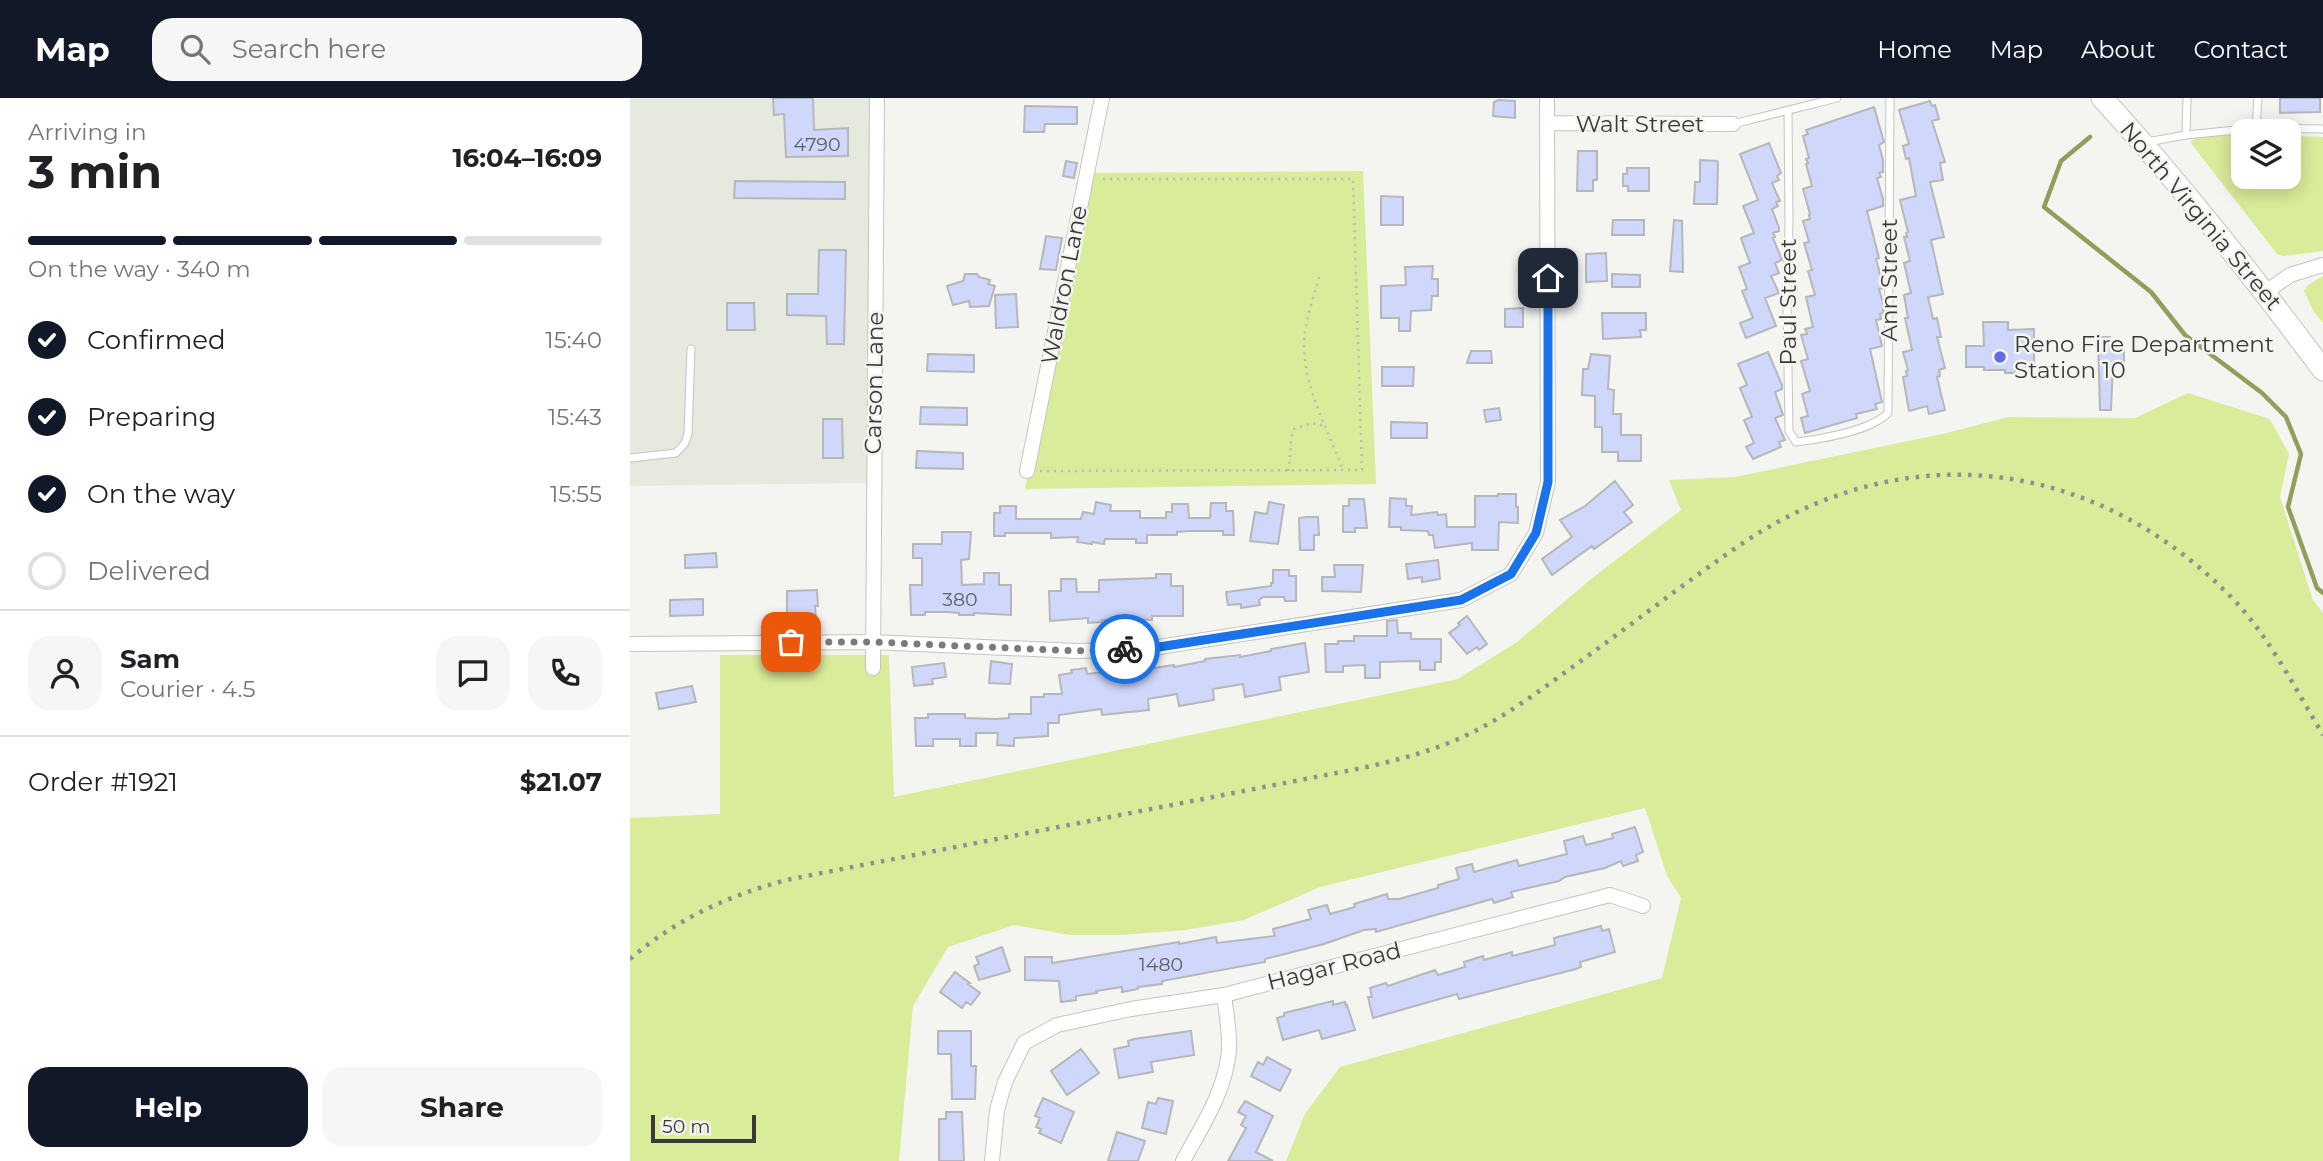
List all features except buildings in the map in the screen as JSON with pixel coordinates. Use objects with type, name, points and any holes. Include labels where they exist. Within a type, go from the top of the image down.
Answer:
[{"type":"main road","name":"North Virginia Street","points":[[2102,98],[2143,143],[2266,292],[2323,370]]},
{"type":"street","name":"Carson Lane","points":[[873,668],[877,98]]},
{"type":"street","name":"Waldron Lane","points":[[1027,471],[1102,98]]},
{"type":"street","points":[[630,644],[872,642],[1077,651],[1146,649],[1461,600],[1511,574],[1536,533],[1548,482],[1547,98]]},
{"type":"street","name":"Walt Street","points":[[1547,123],[1733,124]]},
{"type":"street","points":[[2266,292],[2290,275],[2323,265]]},
{"type":"street","name":"Hagar Road","points":[[992,1161],[1005,1082],[1024,1043],[1057,1025],[1131,1009],[1224,995],[1611,895],[1643,906]]},
{"type":"street","points":[[1183,1161],[1209,1114],[1225,1076],[1229,1048],[1224,995]]},
{"type":"lane","points":[[1733,124],[1837,98]]},
{"type":"lane","name":"Ann Street","points":[[1844,433],[1883,418],[1888,413],[1890,98]]},
{"type":"lane","points":[[2186,98],[2186,135]]},
{"type":"lane","points":[[2257,119],[2258,98]]},
{"type":"lane","name":"Paul Street","points":[[1788,111],[1789,431],[1796,442],[1844,433]]},
{"type":"lane","points":[[2301,129],[2323,129]]},
{"type":"lane","points":[[2143,143],[2231,130]]},
{"type":"lane","points":[[630,458],[676,453],[685,443],[688,434],[691,349]]},
{"type":"path","points":[[1027,471],[1362,470],[1353,179],[1097,179]]},
{"type":"path","points":[[1320,277],[1308,317],[1304,345],[1307,375],[1314,401],[1343,470]]},
{"type":"path","points":[[1288,471],[1291,457],[1288,445],[1294,429],[1312,423],[1326,426]]},
{"type":"shaded area","points":[[630,98],[877,98],[873,483],[630,486]]},
{"type":"green space","points":[[2231,135],[2231,189],[2301,189],[2301,136],[2323,137],[2323,251],[2283,256],[2277,254],[2190,142],[2197,137]]},
{"type":"green space","points":[[1363,171],[1376,484],[1025,489],[1087,173]]},
{"type":"green space","points":[[2323,276],[2323,323],[2314,312],[2304,291],[2308,285]]},
{"type":"green space","points":[[2188,393],[2270,419],[2289,454],[2280,497],[2313,600],[2323,613],[2323,1161],[1286,1161],[1305,1114],[1340,1067],[1662,978],[1681,898],[1667,876],[1645,808],[1320,887],[1244,920],[1185,930],[1121,935],[1069,935],[1014,925],[948,947],[913,1006],[899,1161],[630,1161],[630,818],[720,814],[720,655],[889,655],[894,797],[1458,679],[1517,642],[1591,579],[1681,510],[1669,480],[1735,477],[1947,433],[2008,417],[2135,418]]},
{"type":"waterway","points":[[2090,137],[2061,161],[2044,207],[2151,292],[2185,335],[2262,393],[2286,417],[2301,454],[2288,507],[2317,588],[2323,593]]},
{"type":"railway","points":[[630,959],[666,932],[704,910],[744,893],[786,880],[1362,768],[1441,746],[1482,728],[1510,711],[1746,541],[1809,507],[1872,485],[1937,475],[2001,478],[2064,491],[2124,517],[2181,553],[2247,615],[2282,665],[2323,735]]},
{"type":"way so far","points":[[791,642],[872,642],[1077,651],[1125,649]]},
{"type":"place","name":"Reno Fire Department Station 10","points":[[2000,357]]},
{"type":"route","points":[[1125,649],[1146,649],[1461,600],[1511,574],[1536,533],[1548,482],[1548,278]]}]
